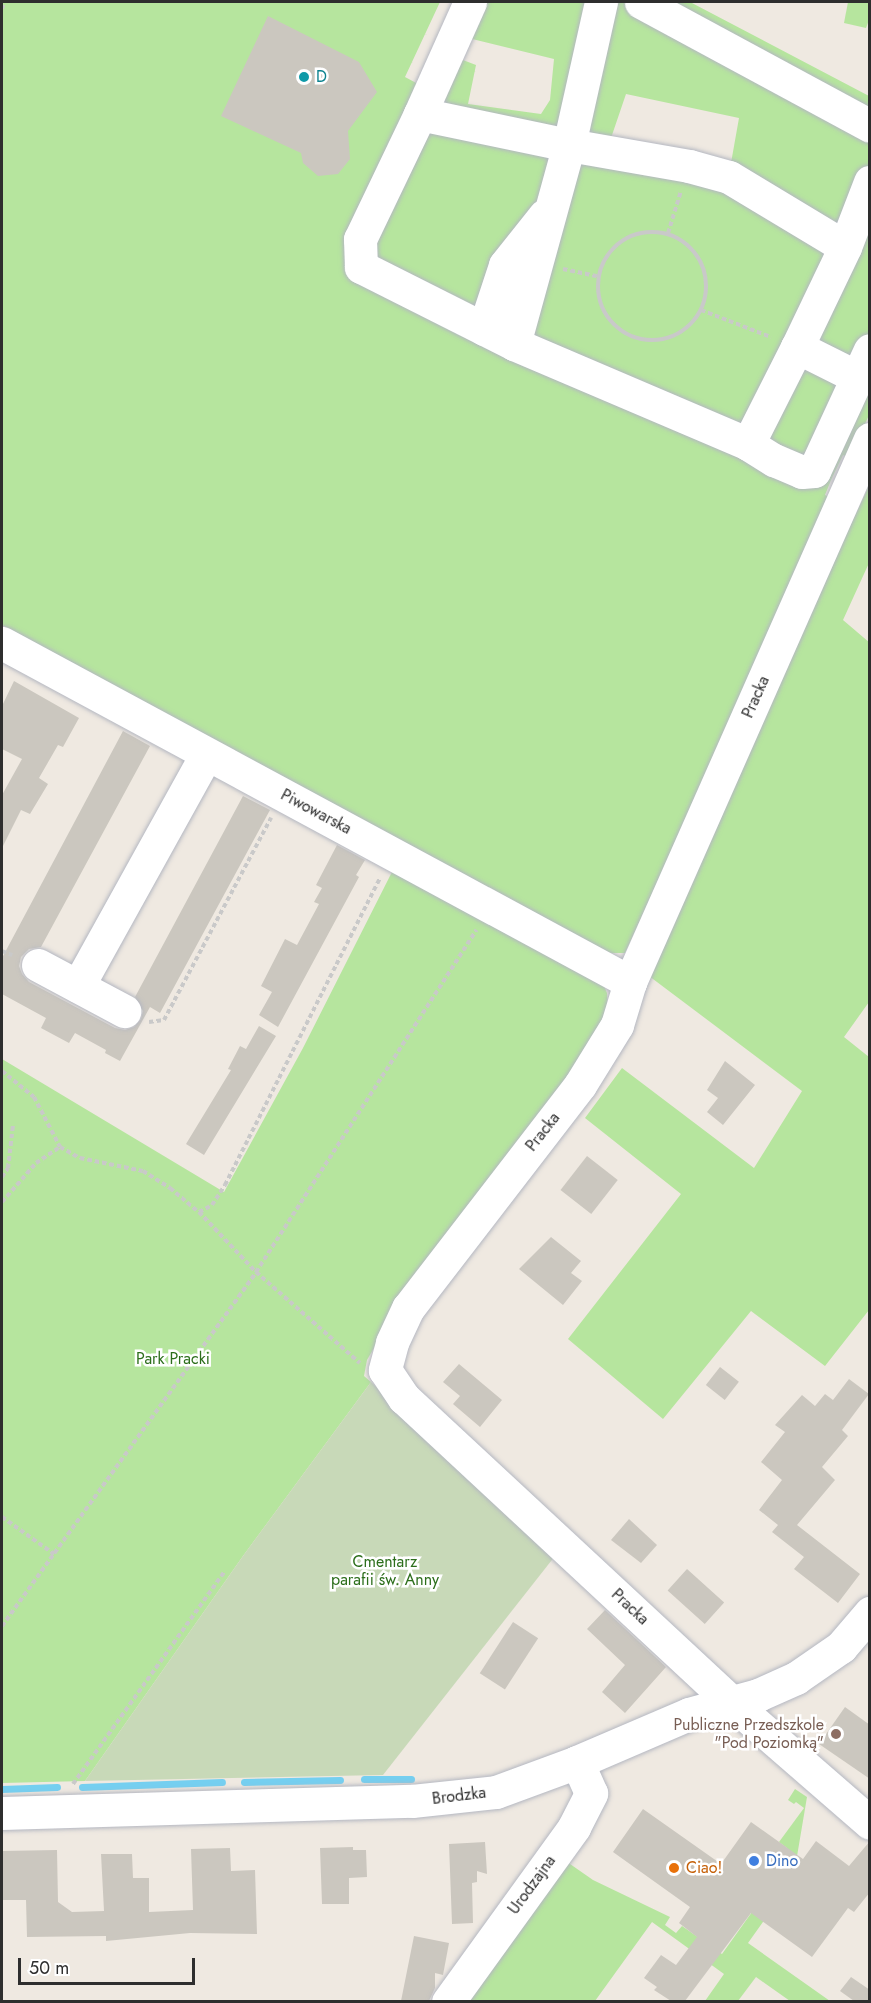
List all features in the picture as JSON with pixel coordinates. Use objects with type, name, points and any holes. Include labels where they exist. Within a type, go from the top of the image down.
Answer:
[{"type":"street","points":[[470,2],[360,239],[360,267],[514,344],[748,444],[783,464],[802,472],[814,471],[848,487]]},
{"type":"street","points":[[514,344],[569,145],[601,2]]},
{"type":"street","points":[[641,2],[870,126]]},
{"type":"street","points":[[420,114],[569,145],[689,166],[729,177],[845,247]]},
{"type":"street","points":[[748,444],[845,247],[870,182]]},
{"type":"street","points":[[484,329],[505,265],[553,205]]},
{"type":"street","points":[[797,347],[863,364],[814,471]]},
{"type":"street","name":"Pracka","points":[[870,439],[630,982],[617,1025],[586,1076],[408,1308],[392,1343],[385,1370],[404,1398],[731,1702],[870,1824]]},
{"type":"street","name":"Piwowarska","points":[[2,643],[630,982]]},
{"type":"street","points":[[78,986],[206,754]]},
{"type":"street","points":[[38,965],[124,1011]]},
{"type":"street","name":"Brodzka","points":[[2,1813],[457,1798],[496,1792],[577,1762],[689,1714],[778,1687],[818,1665],[841,1647],[870,1613]]},
{"type":"street","name":"Urodzajna","points":[[448,2001],[574,1827],[591,1792],[577,1762]]},
{"type":"path","points":[[2,9],[4,2]]},
{"type":"path","points":[[668,233],[689,166]]},
{"type":"path","points":[[645,231],[668,233],[685,242],[697,255],[705,273],[706,291],[701,310],[688,327],[668,338],[646,341],[625,334],[608,319],[598,299],[597,276],[606,255],[623,239],[645,231]]},
{"type":"path","points":[[537,264],[597,276]]},
{"type":"path","points":[[701,310],[797,347]]},
{"type":"path","points":[[164,1020],[284,795]]},
{"type":"path","points":[[198,1212],[212,1205],[225,1185],[393,853]]},
{"type":"path","points":[[2,1626],[256,1272],[491,907]]},
{"type":"path","points":[[2,1071],[34,1097],[60,1147],[80,1158],[143,1171],[170,1188],[198,1212],[256,1272],[366,1368],[385,1370]]},
{"type":"path","points":[[2,1177],[8,1168],[13,1125]]},
{"type":"path","points":[[2,1202],[36,1163],[60,1147]]},
{"type":"path","points":[[2,1517],[54,1554]]},
{"type":"path","points":[[73,1811],[72,1784],[225,1571]]},
{"type":"green space","points":[[2,2],[440,2],[405,77],[420,85],[459,2],[690,2],[869,96],[869,415],[850,458],[843,455],[831,480],[825,495],[833,499],[625,953],[605,953],[2,625]],"holes":[[[464,37],[554,59],[550,100],[541,114],[468,104],[476,65],[455,57]],[[626,94],[739,118],[731,163],[611,138]]]},
{"type":"green space","points":[[848,2],[869,2],[869,20],[866,28],[844,23]]},
{"type":"green space","points":[[869,486],[869,563],[843,620],[870,643],[869,1002],[844,1037],[869,1057],[869,1310],[825,1366],[751,1311],[663,1419],[568,1339],[681,1194],[585,1118],[622,1068],[754,1168],[802,1091],[645,973],[755,726]]},
{"type":"green space","name":"Park Pracki","points":[[394,868],[600,977],[607,993],[608,1013],[599,1036],[403,1298],[367,1360],[364,1376],[371,1382],[243,1556],[85,1781],[2,1783],[2,1059],[224,1192],[303,1048]]},
{"type":"green space","name":"Cmentarz parafii św. Anny","points":[[371,1382],[555,1556],[383,1775],[85,1781],[243,1556]]},
{"type":"green space","points":[[795,1789],[807,1797],[793,1880],[748,1943],[830,2001],[790,2001],[756,1977],[738,2001],[705,2001],[724,1974],[652,1922],[595,2001],[456,2002],[560,1857],[593,1880],[670,1917],[665,1925],[676,1933],[682,1926],[722,1954],[782,1870],[787,1848],[779,1842],[804,1808],[788,1800]]},
{"type":"building","name":"D","points":[[268,16],[359,62],[377,92],[348,131],[350,159],[338,174],[318,176],[303,163],[301,153],[221,116]]},
{"type":"building","points":[[14,681],[79,718],[63,747],[58,745],[39,778],[48,784],[30,814],[21,810],[2,848],[2,795],[22,759],[2,749],[2,706]]},
{"type":"building","points":[[123,731],[150,746],[41,947],[29,949],[21,957],[19,966],[29,982],[115,1028],[125,1030],[134,1027],[141,1019],[143,1011],[135,997],[243,796],[270,810],[160,1013],[150,1007],[120,1061],[105,1053],[106,1050],[75,1033],[69,1043],[41,1028],[46,1018],[2,994],[2,958]]},
{"type":"building","points":[[337,845],[365,860],[356,875],[359,877],[278,1027],[259,1015],[272,992],[261,986],[285,939],[297,945],[319,904],[314,902],[322,888],[316,885]]},
{"type":"building","points":[[259,1026],[276,1036],[204,1155],[186,1144],[231,1070],[228,1069],[240,1046],[246,1049]]},
{"type":"building","points":[[725,1061],[755,1085],[723,1125],[707,1112],[718,1098],[707,1090]]},
{"type":"building","points":[[587,1156],[618,1180],[591,1214],[561,1190]]},
{"type":"building","points":[[551,1237],[581,1261],[571,1273],[582,1281],[563,1305],[519,1269]]},
{"type":"building","points":[[459,1364],[502,1400],[480,1427],[453,1404],[460,1396],[443,1382]]},
{"type":"building","points":[[720,1367],[739,1382],[725,1400],[706,1385]]},
{"type":"building","points":[[849,1379],[869,1394],[842,1430],[848,1436],[822,1467],[835,1480],[797,1525],[860,1574],[838,1603],[794,1569],[804,1557],[772,1532],[778,1525],[759,1510],[782,1480],[761,1462],[785,1432],[775,1425],[802,1395],[815,1406],[825,1394],[833,1400]]},
{"type":"building","points":[[629,1519],[657,1545],[641,1563],[611,1540]]},
{"type":"building","points":[[687,1569],[724,1602],[705,1624],[668,1591]]},
{"type":"building","points":[[605,1610],[666,1667],[625,1713],[602,1692],[625,1665],[587,1629]]},
{"type":"building","points":[[513,1622],[538,1638],[505,1689],[480,1673]]},
{"type":"building","points":[[845,1707],[870,1725],[870,1779],[819,1744]]},
{"type":"building","points":[[643,1809],[721,1864],[751,1822],[803,1859],[816,1841],[849,1866],[870,1841],[870,1892],[854,1912],[848,1908],[812,1957],[751,1913],[685,2001],[671,2001],[654,1990],[657,1987],[644,1978],[661,1955],[676,1965],[697,1937],[679,1923],[690,1907],[613,1852]]},
{"type":"building","points":[[485,1842],[487,1874],[477,1871],[477,1882],[472,1883],[473,1923],[452,1924],[449,1844]]},
{"type":"building","points":[[353,1847],[353,1850],[366,1850],[367,1877],[349,1878],[349,1904],[322,1904],[320,1848]]},
{"type":"building","points":[[230,1848],[231,1871],[255,1870],[257,1934],[190,1933],[106,1941],[106,1936],[27,1937],[26,1900],[2,1900],[2,1851],[57,1850],[58,1902],[72,1912],[104,1911],[101,1854],[132,1854],[133,1878],[149,1878],[149,1912],[193,1910],[191,1849]]},
{"type":"building","points":[[414,1936],[449,1943],[443,1975],[435,1973],[435,1988],[429,2001],[401,2001]]},
{"type":"building","points":[[851,1977],[870,1990],[870,2001],[854,2001],[840,1991]]},
{"type":"waterway","points":[[364,1779],[411,1779]]},
{"type":"waterway","points":[[244,1782],[340,1780]]},
{"type":"waterway","points":[[82,1787],[222,1782]]},
{"type":"waterway","points":[[2,1789],[57,1787]]},
{"type":"place","name":"D","points":[[304,77]]},
{"type":"place","name":"Publiczne Przedszkole \"Pod Poziomką\"","points":[[836,1734]]},
{"type":"place","name":"Dino","points":[[754,1861]]},
{"type":"place","name":"Ciao!","points":[[674,1868]]}]
